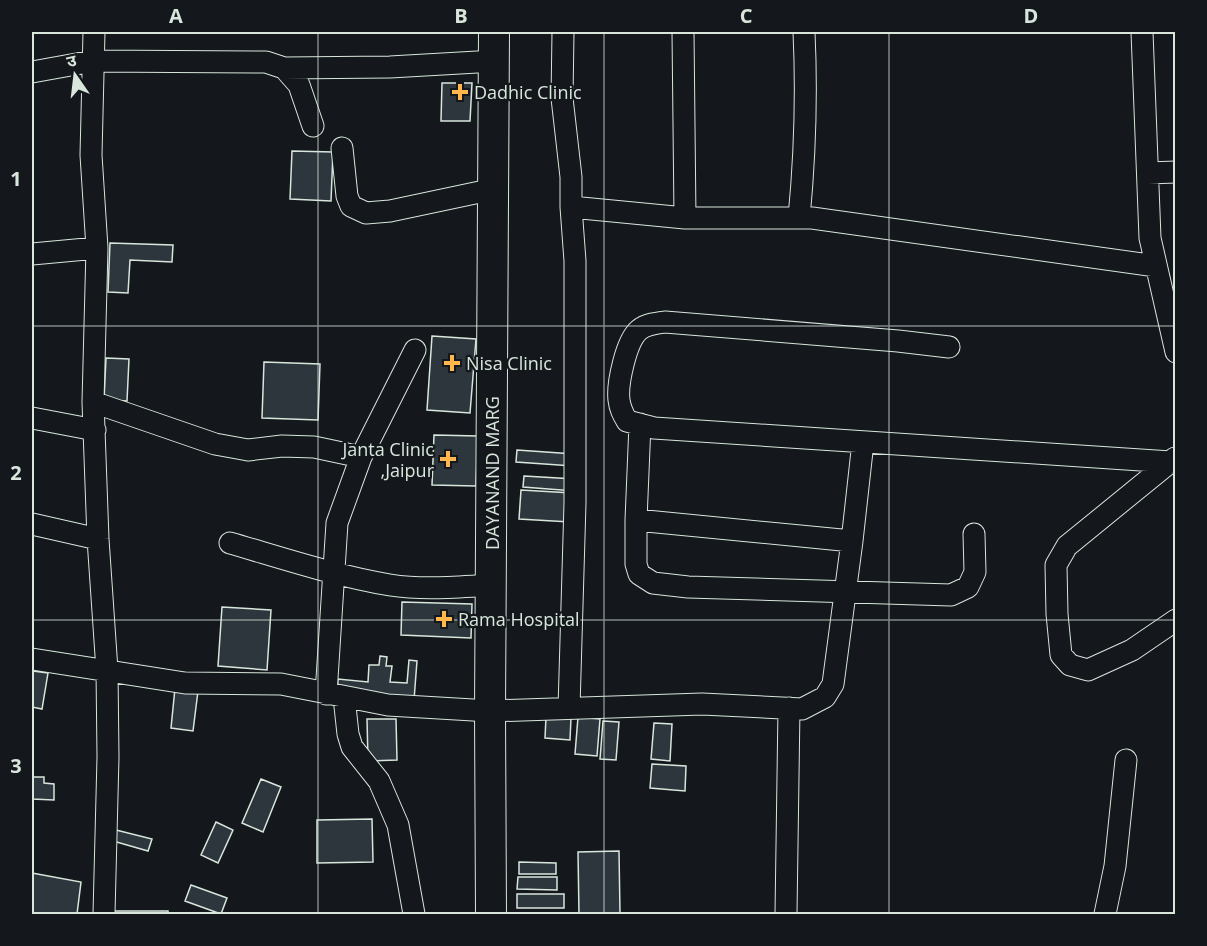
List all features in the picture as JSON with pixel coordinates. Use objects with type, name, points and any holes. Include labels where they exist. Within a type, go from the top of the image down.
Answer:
[{"type":"street","points":[[94,32],[91,154],[97,248],[93,402],[98,539],[107,670],[108,758],[104,915]]},
{"type":"street","points":[[563,32],[562,98],[571,177],[575,261],[575,502],[569,708]]},
{"type":"street","points":[[683,32],[686,218]]},
{"type":"street","points":[[800,218],[807,90],[804,32]]},
{"type":"street","points":[[1142,32],[1150,238],[1176,352]]},
{"type":"street","points":[[32,72],[93,61],[266,62],[284,68],[390,67],[494,46]]},
{"type":"street","name":"DAYANAND MARG","points":[[490,915],[494,46]]},
{"type":"street","points":[[284,68],[299,85],[313,126]]},
{"type":"street","points":[[342,148],[347,196],[351,206],[366,213],[390,211],[494,189]]},
{"type":"street","points":[[1148,173],[1176,172]]},
{"type":"street","points":[[571,207],[686,218],[800,218],[1156,266]]},
{"type":"street","points":[[32,254],[97,248]]},
{"type":"street","points":[[949,347],[665,322],[648,325],[638,331],[626,349],[618,397],[621,412],[627,422],[654,428],[1173,460]]},
{"type":"street","points":[[414,350],[361,457],[337,523],[333,572],[335,695],[352,747],[379,781],[398,825],[414,915]]},
{"type":"street","points":[[93,402],[215,444],[248,450],[282,446],[314,447],[361,457]]},
{"type":"street","points":[[32,418],[95,430]]},
{"type":"street","points":[[639,424],[636,564],[639,574],[652,583],[688,587],[951,595],[968,587],[975,572],[974,534]]},
{"type":"street","points":[[32,659],[185,683],[281,684],[388,705],[490,711],[702,704],[802,709],[825,697],[833,684],[863,442]]},
{"type":"street","points":[[1173,460],[1067,546],[1056,565],[1061,656],[1070,665],[1088,670],[1132,650],[1176,620]]},
{"type":"street","points":[[636,520],[852,541]]},
{"type":"street","points":[[32,524],[98,539]]},
{"type":"street","points":[[230,543],[333,572],[390,585],[433,588],[491,585]]},
{"type":"street","points":[[786,915],[789,708]]},
{"type":"street","points":[[1105,915],[1115,866],[1126,760]]},
{"type":"building","points":[[442,83],[472,83],[470,121],[441,121]]},
{"type":"building","points":[[292,151],[333,152],[331,201],[290,199]]},
{"type":"building","points":[[110,243],[173,245],[172,262],[130,260],[128,293],[108,292]]},
{"type":"building","points":[[432,336],[476,339],[470,413],[427,410]]},
{"type":"building","points":[[106,358],[129,359],[127,401],[104,400]]},
{"type":"building","points":[[264,362],[320,364],[318,420],[262,418]]},
{"type":"building","points":[[434,435],[478,436],[476,486],[432,485]]},
{"type":"building","points":[[517,450],[574,454],[573,466],[516,462]]},
{"type":"building","points":[[524,476],[575,479],[574,491],[523,487]]},
{"type":"building","points":[[521,490],[572,493],[570,522],[519,519]]},
{"type":"building","points":[[402,602],[472,604],[471,638],[401,635]]},
{"type":"building","points":[[222,607],[271,610],[267,670],[218,666]]},
{"type":"building","points":[[380,656],[387,657],[386,666],[392,666],[390,682],[407,683],[409,660],[417,661],[414,700],[337,694],[338,679],[368,682],[369,665],[379,665]]},
{"type":"building","points":[[33,671],[48,673],[42,709],[32,707]]},
{"type":"building","points":[[175,688],[198,691],[193,731],[171,728]]},
{"type":"building","points":[[546,717],[571,718],[570,740],[545,738]]},
{"type":"building","points":[[578,717],[600,719],[597,756],[575,754]]},
{"type":"building","points":[[367,719],[396,719],[397,760],[368,761]]},
{"type":"building","points":[[603,721],[619,722],[616,760],[600,759]]},
{"type":"building","points":[[654,723],[672,724],[670,761],[651,759]]},
{"type":"building","points":[[652,764],[686,766],[685,791],[650,788]]},
{"type":"building","points":[[32,777],[44,777],[44,783],[54,784],[54,800],[32,799]]},
{"type":"building","points":[[261,779],[281,787],[263,832],[242,823]]},
{"type":"building","points":[[372,819],[373,862],[317,863],[317,820]]},
{"type":"building","points":[[216,822],[233,830],[218,863],[201,855]]},
{"type":"building","points":[[116,830],[152,839],[148,851],[113,841]]},
{"type":"building","points":[[619,851],[620,914],[579,914],[578,852]]},
{"type":"building","points":[[519,862],[556,863],[556,874],[519,874]]},
{"type":"building","points":[[32,873],[81,882],[77,914],[32,914]]},
{"type":"building","points":[[518,877],[557,877],[557,890],[517,889]]},
{"type":"building","points":[[191,885],[227,898],[221,914],[185,901]]},
{"type":"building","points":[[517,894],[564,894],[564,908],[517,908]]},
{"type":"building","points":[[111,911],[168,911],[168,914],[111,914]]},
{"type":"building","points":[[573,913],[573,914],[515,914]]},
{"type":"place","name":"Dadhic Clinic","points":[[460,92]]},
{"type":"place","name":"Nisa Clinic","points":[[452,363]]},
{"type":"place","name":"Janta Clinic ,Jaipur","points":[[448,459]]},
{"type":"place","name":"Rama Hospital","points":[[444,619]]}]
